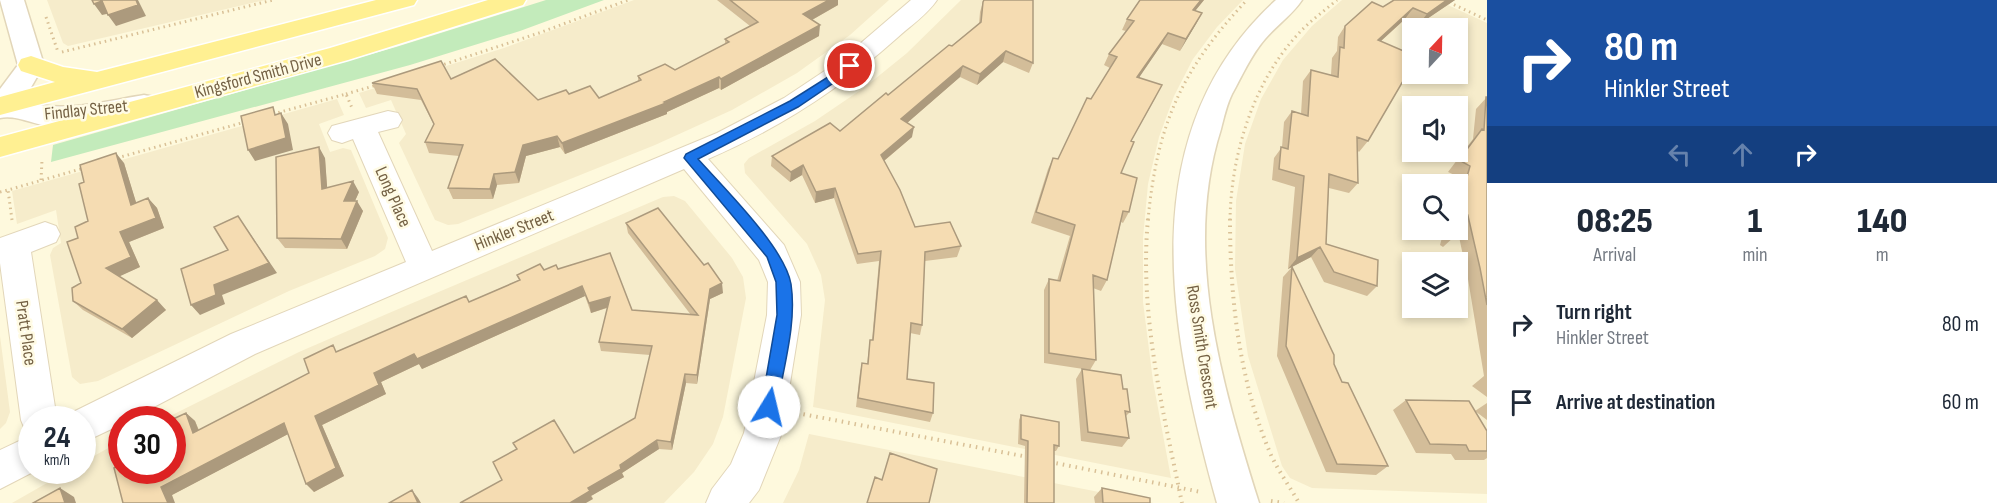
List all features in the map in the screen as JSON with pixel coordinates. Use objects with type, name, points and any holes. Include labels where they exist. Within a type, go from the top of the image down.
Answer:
[{"type":"main road","name":"Kingsford Smith Drive","points":[[2,104],[405,0]]},
{"type":"main road","name":"Kingsford Smith Drive","points":[[0,147],[339,54],[514,0]]},
{"type":"main road","points":[[31,64],[60,75],[102,79]]},
{"type":"street","points":[[2,104],[31,64],[12,0]]},
{"type":"street","name":"Hinkler Street","points":[[96,419],[243,344],[423,267],[690,158],[794,104],[874,47],[924,0]]},
{"type":"street","name":"Ross Smith Crescent","points":[[1238,503],[1212,415],[1193,318],[1189,238],[1195,170],[1201,141],[1220,90],[1244,48],[1259,29],[1290,0]]},
{"type":"street","name":"Findlay Street","points":[[2,104],[38,116],[57,116],[167,101]]},
{"type":"street","name":"Long Place","points":[[364,127],[423,267]]},
{"type":"street","points":[[690,158],[773,254],[783,282],[784,315],[763,434],[745,477],[726,503]]},
{"type":"street","points":[[7,248],[45,234]]},
{"type":"street","name":"Pratt Place","points":[[7,248],[36,406]]},
{"type":"street","points":[[0,471],[18,460]]},
{"type":"path","points":[[44,11],[58,53],[273,0]]},
{"type":"path","points":[[435,68],[628,0]]},
{"type":"path","points":[[1299,503],[1272,456],[1248,384],[1232,290],[1230,199],[1236,156],[1250,112],[1264,81],[1285,50],[1311,21],[1337,0]]},
{"type":"path","points":[[1444,0],[1487,20]]},
{"type":"path","points":[[269,115],[380,84]]},
{"type":"path","points":[[346,94],[364,127]]},
{"type":"path","points":[[115,159],[247,122]]},
{"type":"path","points":[[0,192],[94,165]]},
{"type":"path","points":[[7,248],[8,190]]},
{"type":"path","points":[[769,407],[1029,458]]},
{"type":"path","points":[[1041,460],[1155,482],[1179,489],[1182,503]]},
{"type":"shaded area","points":[[47,0],[265,0],[68,46],[63,43]]},
{"type":"shaded area","points":[[634,0],[889,0],[850,35],[797,73],[732,110],[655,145],[458,224],[448,225],[435,220],[399,143],[406,134],[391,100],[366,108],[359,93],[504,48]]},
{"type":"shaded area","points":[[961,0],[1243,0],[1217,27],[1193,59],[1174,96],[1159,137],[1148,184],[1143,238],[1143,302],[1153,381],[1171,478],[813,407],[825,300],[821,275],[807,244],[745,173],[744,164],[749,158],[815,121],[865,87],[907,53]]},
{"type":"shaded area","points":[[1342,0],[1437,0],[1487,23],[1487,494],[1312,488],[1290,478],[1282,466],[1248,356],[1235,269],[1236,201],[1245,144],[1261,99],[1283,60],[1312,26]]},
{"type":"shaded area","points":[[337,99],[344,115],[319,124],[330,152],[343,148],[351,150],[388,238],[385,249],[375,256],[289,291],[98,381],[80,384],[72,377],[50,255],[53,248],[61,243],[56,210],[17,224],[12,191]]},
{"type":"shaded area","points":[[674,196],[685,201],[732,258],[743,277],[746,298],[723,417],[713,444],[694,472],[664,503],[12,503],[45,484],[96,484],[96,455],[108,448],[108,484],[186,484],[186,408],[299,352],[663,197]]},
{"type":"shaded area","points":[[0,336],[10,412],[6,423],[0,429]]},
{"type":"shaded area","points":[[809,434],[1154,503],[783,503],[799,470]]},
{"type":"green space","points":[[546,0],[604,0],[520,31],[410,65],[51,162],[53,145],[396,47]]},
{"type":"building","points":[[92,0],[136,0],[138,5],[108,15],[102,1],[94,4]]},
{"type":"building","points":[[730,0],[829,0],[803,14],[820,25],[721,79],[719,77],[664,102],[666,103],[562,143],[557,136],[523,145],[515,172],[494,174],[490,189],[448,188],[463,145],[425,142],[434,124],[417,89],[372,83],[441,61],[451,79],[495,59],[538,100],[566,90],[569,94],[590,86],[599,98],[641,80],[638,76],[665,64],[675,70],[729,42],[725,39],[758,22]]},
{"type":"building","points":[[984,0],[1033,0],[1033,63],[1006,51],[980,74],[963,66],[901,119],[914,127],[881,155],[900,190],[915,227],[950,222],[961,246],[925,252],[922,325],[911,323],[907,379],[934,383],[933,413],[858,398],[862,363],[868,364],[870,340],[873,340],[881,251],[858,254],[835,188],[816,192],[803,165],[791,172],[772,156],[830,123],[840,131],[886,93],[888,95],[981,22]]},
{"type":"building","points":[[1140,0],[1201,0],[1193,10],[1202,13],[1186,39],[1168,33],[1137,77],[1162,85],[1131,141],[1134,142],[1121,173],[1137,178],[1129,212],[1123,211],[1107,280],[1093,275],[1096,360],[1049,353],[1049,279],[1060,281],[1075,225],[1036,212],[1053,158],[1058,159],[1087,98],[1091,99],[1117,57],[1109,54],[1134,21],[1127,19]]},
{"type":"building","points":[[1394,0],[1447,0],[1427,14],[1413,8],[1378,40],[1402,50],[1402,83],[1368,141],[1357,137],[1358,183],[1329,174],[1326,244],[1378,260],[1377,286],[1334,272],[1320,247],[1297,258],[1304,176],[1279,169],[1281,147],[1288,149],[1292,111],[1308,116],[1311,70],[1338,77],[1340,47],[1344,48],[1345,26],[1372,2],[1383,7]]},
{"type":"building","points":[[1487,97],[1487,305],[1468,216],[1468,174],[1470,166],[1463,162],[1468,162],[1468,148],[1482,129],[1484,130]]},
{"type":"building","points":[[273,107],[275,115],[281,113],[286,138],[248,150],[241,116]]},
{"type":"building","points":[[319,147],[322,189],[353,181],[344,201],[357,201],[341,239],[277,238],[276,157]]},
{"type":"building","points":[[116,153],[131,205],[148,198],[156,218],[120,232],[131,257],[106,268],[157,300],[122,329],[73,301],[72,288],[81,283],[67,242],[78,238],[75,227],[88,221],[79,184],[84,182],[80,165]]},
{"type":"building","points":[[658,208],[704,265],[708,263],[722,283],[710,289],[697,375],[685,374],[671,442],[657,440],[620,465],[621,469],[588,488],[590,491],[570,503],[460,503],[502,480],[493,462],[517,449],[513,443],[554,420],[574,453],[635,418],[652,346],[599,342],[610,297],[589,303],[582,286],[417,359],[414,354],[374,373],[379,385],[315,416],[336,468],[306,484],[284,423],[186,474],[186,413],[193,433],[309,373],[304,359],[333,345],[336,352],[466,296],[469,302],[520,280],[517,275],[540,264],[544,270],[556,265],[558,269],[610,253],[632,310],[698,315],[626,223]]},
{"type":"building","points":[[238,216],[269,263],[214,285],[216,295],[191,305],[181,269],[228,250],[214,227]]},
{"type":"building","points":[[1292,267],[1334,355],[1334,364],[1342,382],[1348,383],[1388,466],[1337,464],[1286,346]]},
{"type":"building","points":[[1082,369],[1121,375],[1123,389],[1127,389],[1130,412],[1125,411],[1129,438],[1088,432]]},
{"type":"building","points":[[1406,400],[1469,401],[1487,431],[1487,451],[1469,451],[1466,445],[1430,444]]},
{"type":"building","points":[[1021,415],[1059,422],[1059,446],[1054,445],[1054,503],[1027,503],[1028,441],[1021,439]]},
{"type":"building","points":[[890,453],[937,469],[929,503],[867,503],[875,477],[882,480]]},
{"type":"building","points":[[118,484],[167,484],[161,487],[168,503],[123,503]]},
{"type":"building","points":[[60,488],[65,503],[33,503]]},
{"type":"building","points":[[1102,488],[1150,498],[1150,503],[1103,503]]},
{"type":"building","points":[[412,490],[418,503],[389,503]]},
{"type":"route","points":[[769,407],[784,315],[783,282],[773,254],[690,158],[794,104],[850,66]]}]
